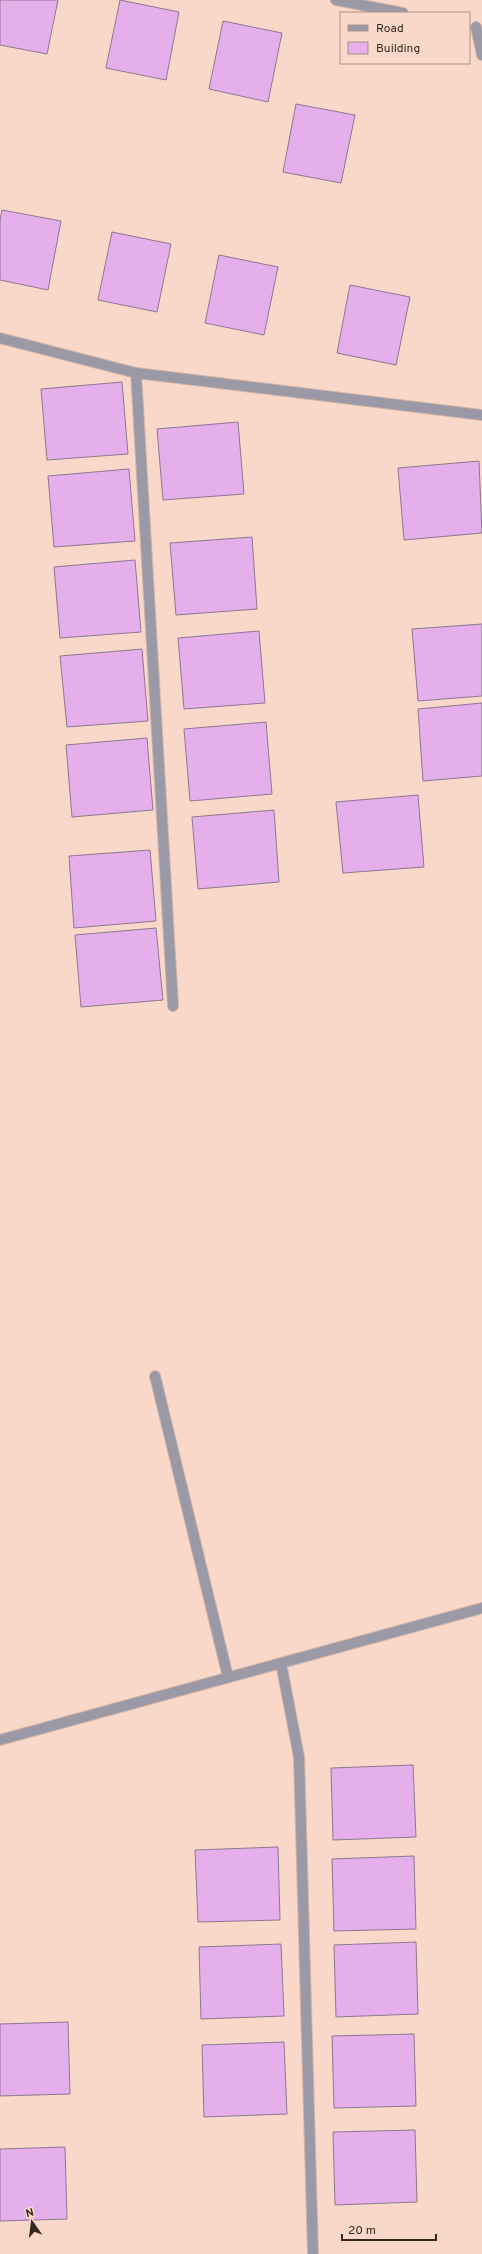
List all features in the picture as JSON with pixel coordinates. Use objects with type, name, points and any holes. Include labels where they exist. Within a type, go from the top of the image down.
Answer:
[{"type":"street","points":[[336,0],[398,12]]},
{"type":"street","points":[[476,27],[482,55]]},
{"type":"street","points":[[0,338],[136,373],[482,415]]},
{"type":"street","points":[[136,373],[172,1006]]},
{"type":"street","points":[[155,1376],[228,1677]]},
{"type":"street","points":[[0,1740],[482,1608]]},
{"type":"street","points":[[281,1663],[299,1757],[313,2254]]},
{"type":"building","points":[[0,0],[58,0],[47,54],[0,45]]},
{"type":"building","points":[[120,0],[179,12],[166,80],[106,68]]},
{"type":"building","points":[[223,21],[282,33],[268,102],[209,89]]},
{"type":"building","points":[[296,104],[355,115],[341,183],[283,172]]},
{"type":"building","points":[[2,210],[61,221],[48,290],[0,280],[0,220]]},
{"type":"building","points":[[112,232],[171,244],[157,312],[98,300]]},
{"type":"building","points":[[219,255],[278,267],[264,335],[205,323]]},
{"type":"building","points":[[350,285],[410,297],[396,365],[337,353]]},
{"type":"building","points":[[122,382],[128,454],[47,460],[41,389]]},
{"type":"building","points":[[238,422],[244,494],[163,500],[157,429]]},
{"type":"building","points":[[479,461],[482,533],[404,540],[398,468]]},
{"type":"building","points":[[129,469],[135,541],[54,547],[48,476]]},
{"type":"building","points":[[252,537],[257,609],[176,615],[170,543]]},
{"type":"building","points":[[135,560],[141,632],[60,638],[54,567]]},
{"type":"building","points":[[482,624],[482,696],[418,701],[412,629]]},
{"type":"building","points":[[259,631],[265,703],[184,709],[178,638]]},
{"type":"building","points":[[142,649],[148,721],[67,727],[60,656]]},
{"type":"building","points":[[482,703],[482,776],[423,781],[418,709]]},
{"type":"building","points":[[266,722],[272,794],[190,801],[184,729]]},
{"type":"building","points":[[147,738],[153,810],[72,817],[66,745]]},
{"type":"building","points":[[418,795],[424,867],[343,873],[336,802]]},
{"type":"building","points":[[274,810],[279,882],[198,889],[192,817]]},
{"type":"building","points":[[150,850],[156,921],[74,928],[69,856]]},
{"type":"building","points":[[156,928],[163,1000],[81,1007],[75,935]]},
{"type":"building","points":[[413,1765],[416,1837],[333,1840],[331,1768]]},
{"type":"building","points":[[278,1847],[280,1920],[198,1922],[195,1850]]},
{"type":"building","points":[[414,1856],[416,1929],[334,1931],[332,1859]]},
{"type":"building","points":[[416,1942],[418,2014],[336,2017],[334,1945]]},
{"type":"building","points":[[281,1944],[284,2016],[201,2019],[199,1947]]},
{"type":"building","points":[[68,2022],[70,2094],[0,2096],[0,2024]]},
{"type":"building","points":[[414,2034],[416,2106],[334,2108],[332,2036]]},
{"type":"building","points":[[284,2042],[287,2114],[204,2117],[202,2045]]},
{"type":"building","points":[[415,2130],[417,2202],[335,2205],[333,2132]]},
{"type":"building","points":[[65,2147],[67,2219],[0,2221],[0,2149]]}]
